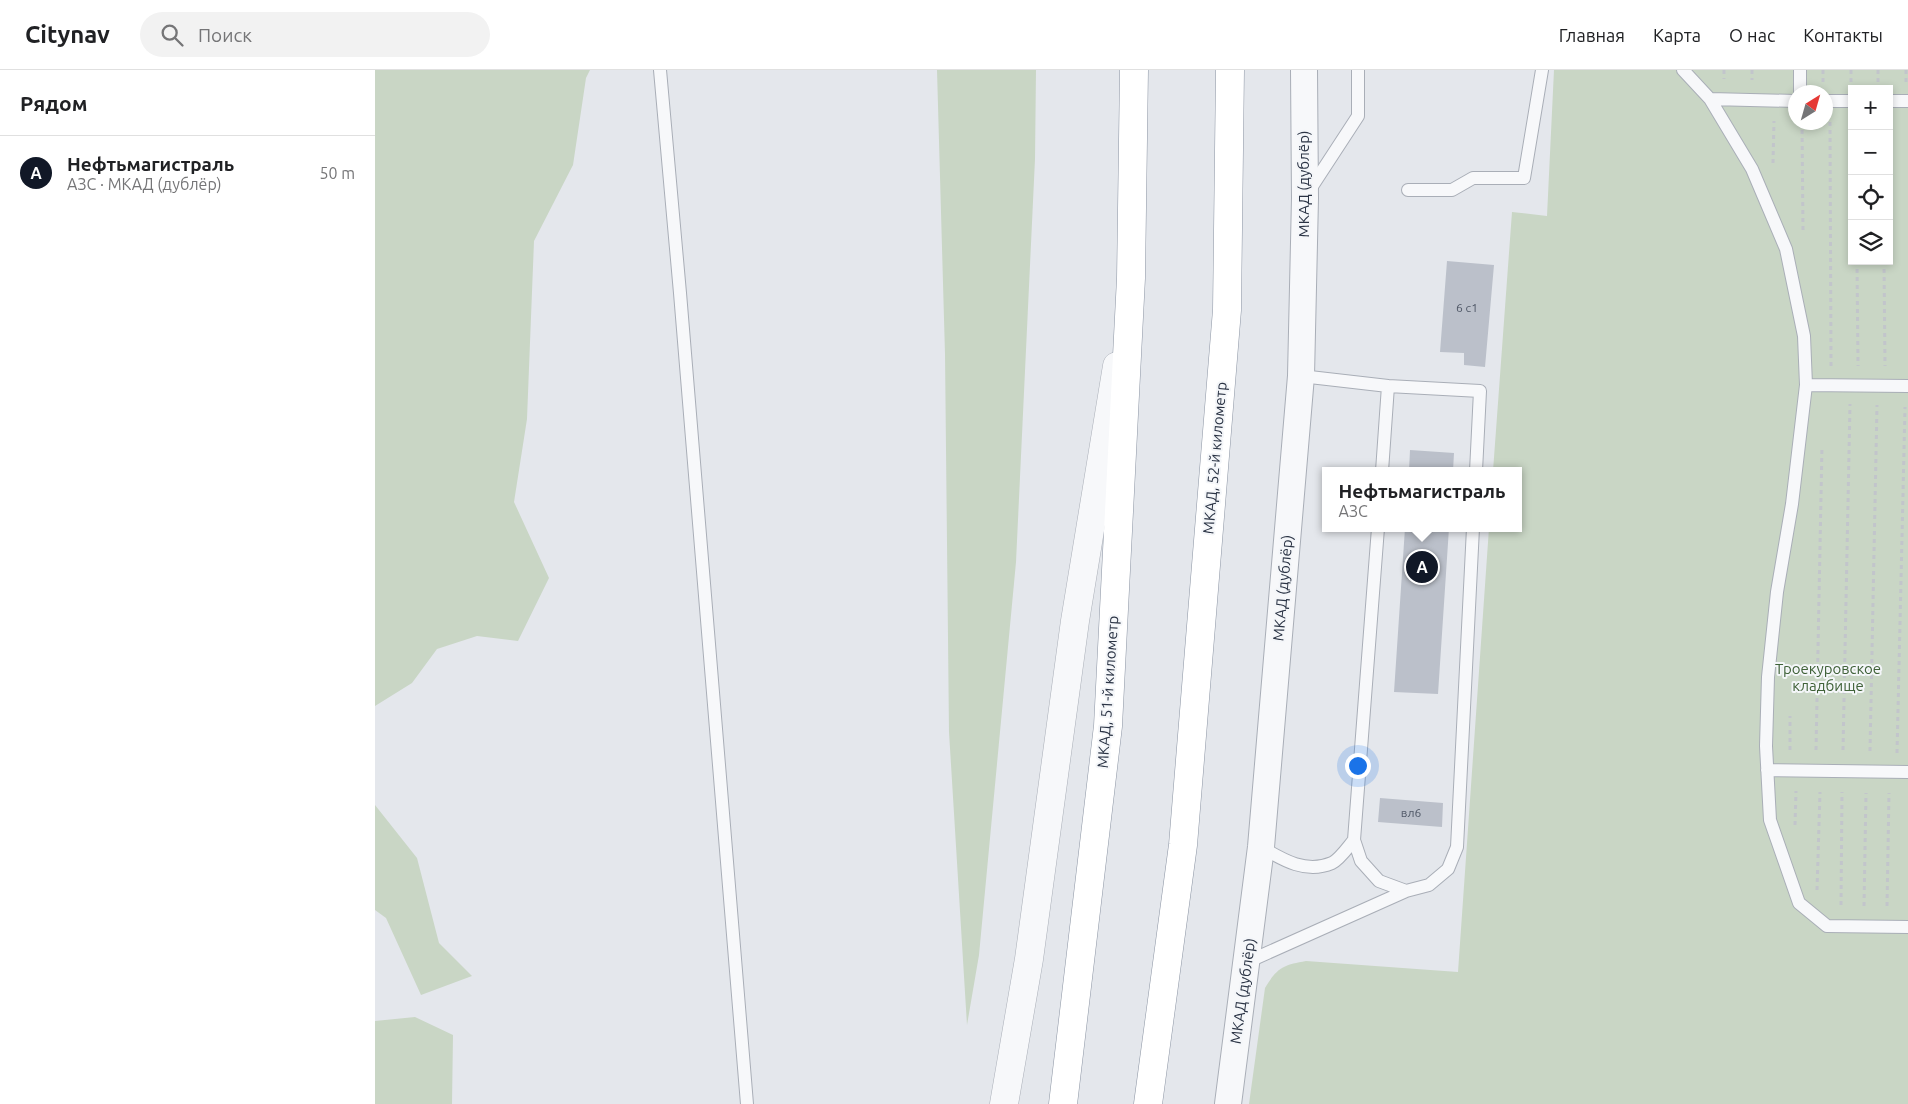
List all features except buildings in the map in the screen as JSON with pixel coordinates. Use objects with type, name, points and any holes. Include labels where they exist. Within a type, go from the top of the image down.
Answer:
[{"type":"highway","points":[[1131,278],[1134,70]]},
{"type":"highway","name":"МКАД, 52-й километр","points":[[1148,1104],[1183,845],[1227,310],[1229,70]]},
{"type":"highway","name":"МКАД, 51-й километр","points":[[1063,1104],[1108,726],[1131,278]]},
{"type":"street","name":"МКАД (дублёр)","points":[[1228,1104],[1261,847],[1301,376],[1305,198],[1304,70]]},
{"type":"street","points":[[1004,1104],[1029,959],[1075,621],[1131,278]]},
{"type":"lane","points":[[660,70],[747,1104]]},
{"type":"lane","points":[[1305,198],[1358,116],[1358,70]]},
{"type":"lane","points":[[1408,190],[1452,190],[1473,178],[1524,178],[1542,70]]},
{"type":"lane","points":[[1683,70],[1709,100],[1752,169],[1786,249],[1804,336],[1806,385],[1792,504],[1777,592],[1768,677],[1767,770],[1770,820],[1799,903],[1827,926],[1908,928]]},
{"type":"lane","points":[[1800,70],[1800,85]]},
{"type":"lane","points":[[1709,100],[1788,101]]},
{"type":"lane","points":[[1833,101],[1848,101]]},
{"type":"lane","points":[[1893,101],[1908,101]]},
{"type":"lane","points":[[1301,376],[1388,386],[1480,391],[1476,467]]},
{"type":"lane","points":[[1806,385],[1907,386]]},
{"type":"lane","points":[[1382,467],[1388,386]]},
{"type":"lane","points":[[1377,532],[1354,840],[1361,861],[1379,881],[1406,891]]},
{"type":"lane","points":[[1247,962],[1406,891],[1429,885],[1448,869],[1457,847],[1473,532]]},
{"type":"lane","points":[[1767,770],[1898,772]]},
{"type":"lane","points":[[1261,847],[1287,863],[1311,868],[1333,862],[1354,840]]},
{"type":"path","points":[[1878,70],[1878,85]]},
{"type":"path","points":[[1773,167],[1774,101]]},
{"type":"path","points":[[1802,130],[1803,239]]},
{"type":"path","points":[[1828,130],[1831,385]]},
{"type":"path","points":[[1840,926],[1857,265]]},
{"type":"path","points":[[1864,927],[1884,265]]},
{"type":"path","points":[[1887,927],[1898,772],[1907,386]]},
{"type":"path","points":[[1817,918],[1822,445]]},
{"type":"green space","points":[[375,70],[590,70],[586,78],[573,165],[534,241],[527,419],[514,502],[549,578],[518,641],[477,636],[437,649],[412,683],[375,706]]},
{"type":"green space","points":[[937,70],[1036,70],[1035,159],[1016,562],[979,955],[967,1025],[949,732],[945,354]]},
{"type":"green space","name":"Троекуровское кладбище","points":[[1554,70],[1908,70],[1908,1104],[1249,1104],[1265,988],[1273,976],[1281,969],[1306,961],[1458,972],[1489,532],[1522,532],[1522,467],[1493,467],[1512,212],[1547,216]]},
{"type":"green space","points":[[375,805],[417,858],[439,943],[472,976],[421,995],[386,918],[375,910]]},
{"type":"green space","points":[[415,1017],[453,1035],[452,1104],[375,1104],[375,1021]]},
{"type":"place","name":"Нефтьмагистраль","points":[[1422,567]]}]
